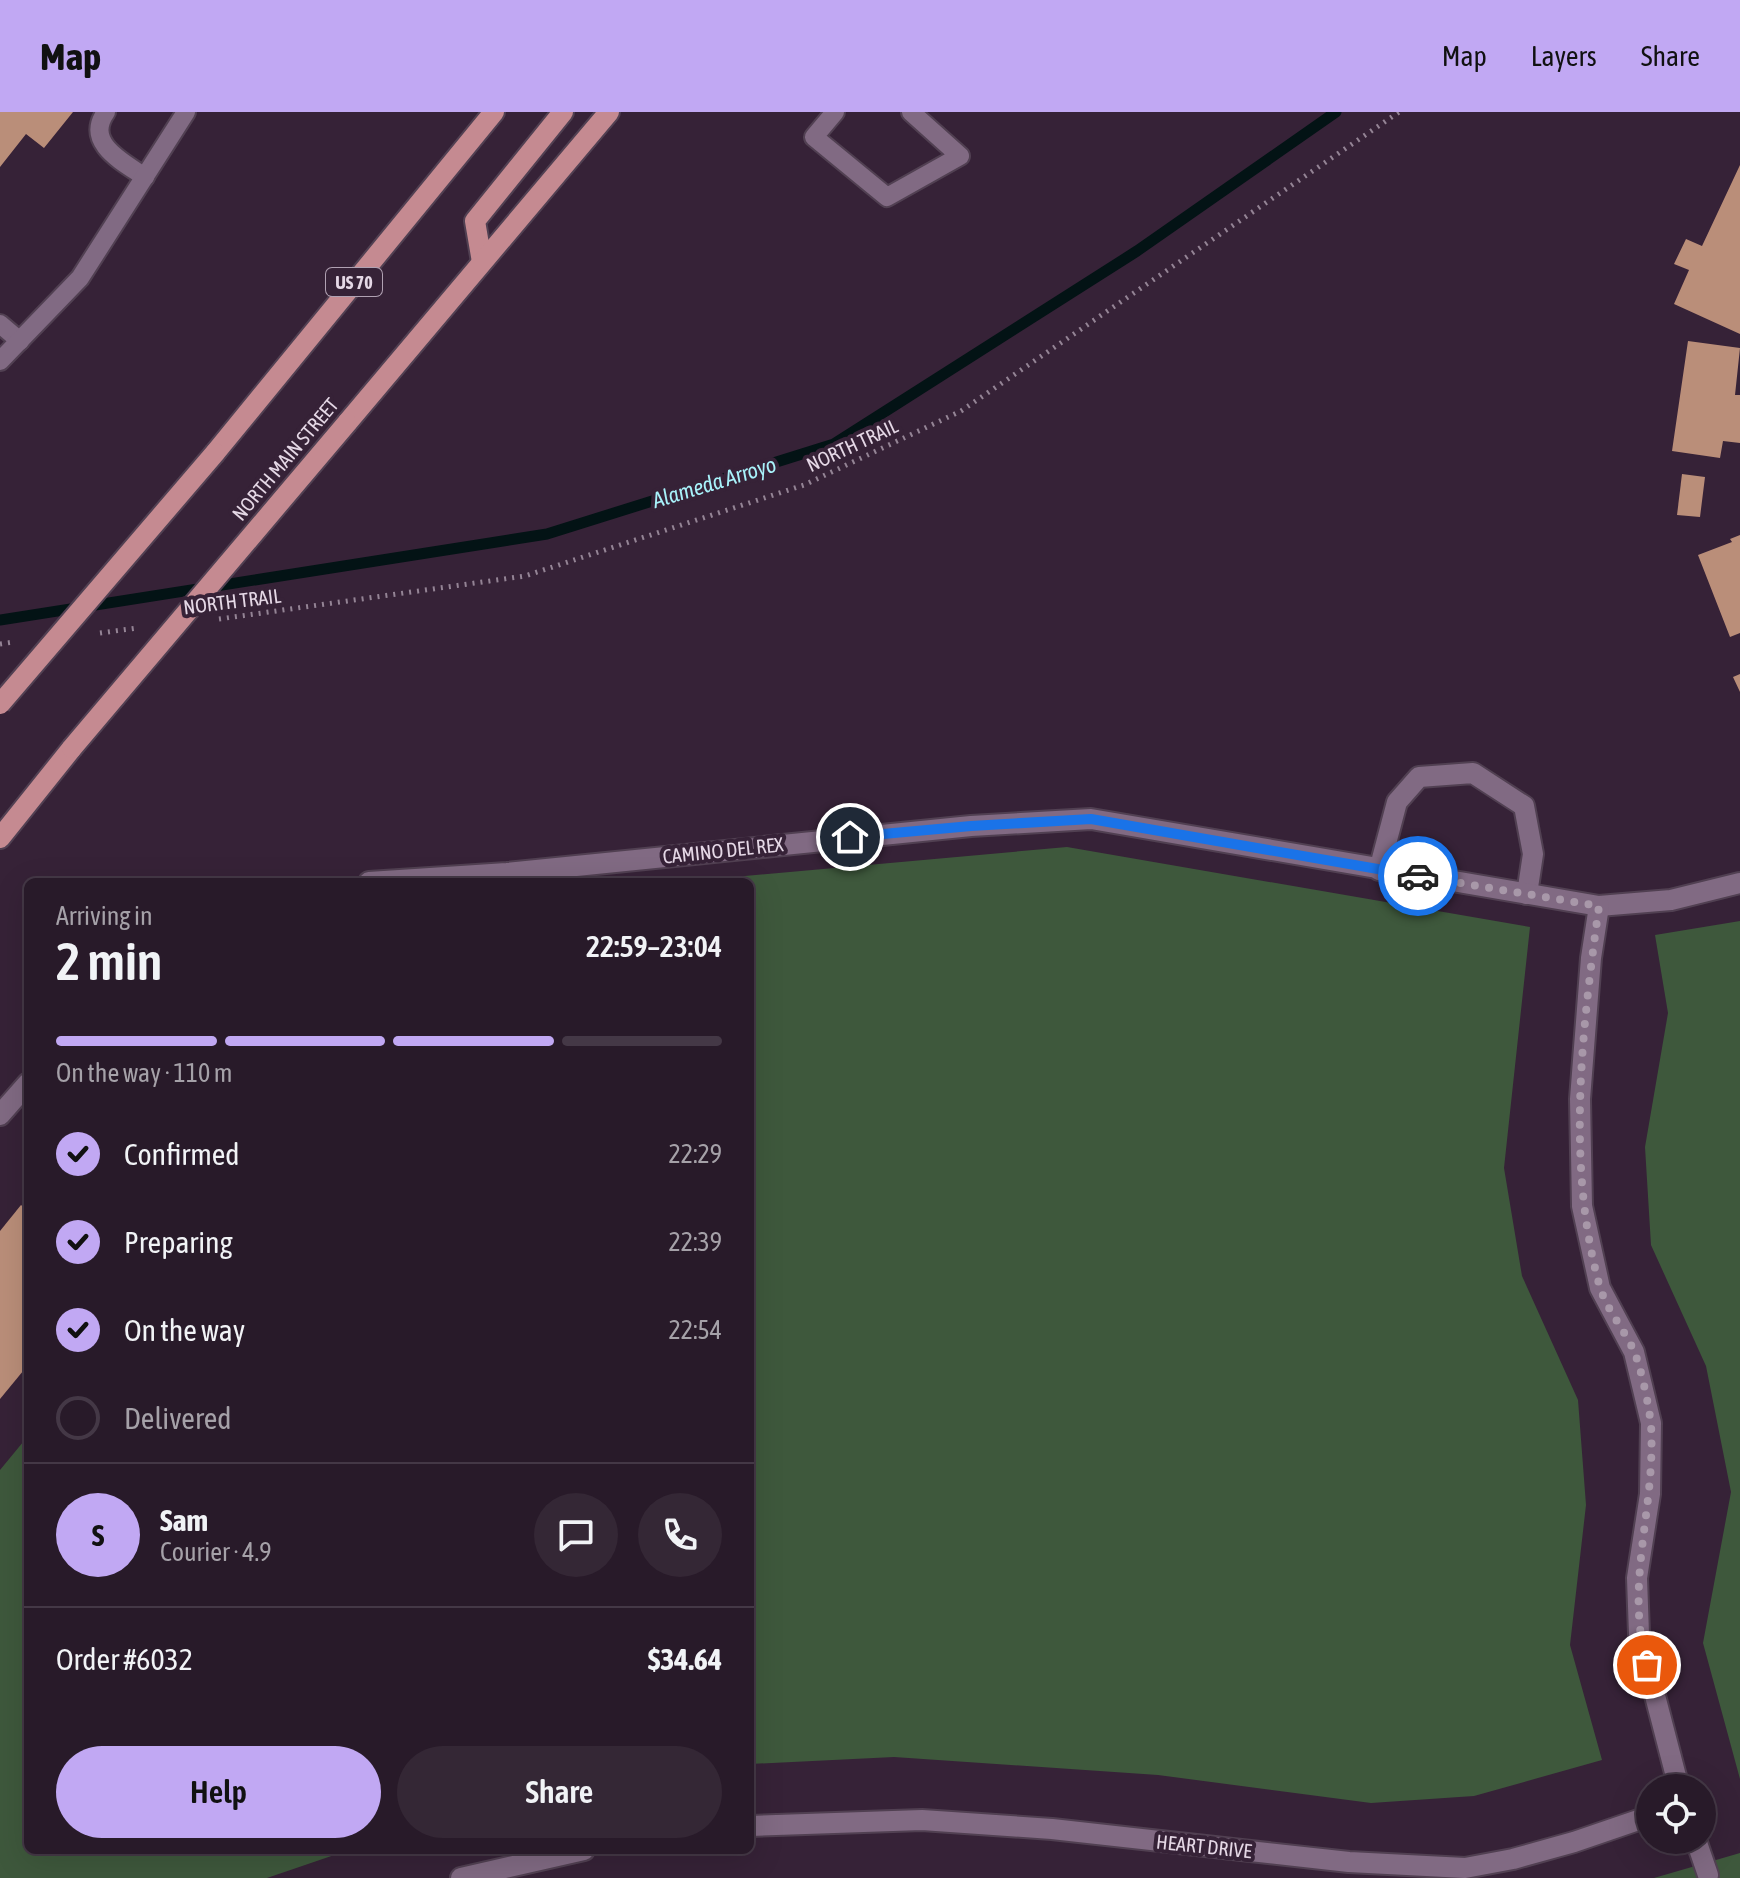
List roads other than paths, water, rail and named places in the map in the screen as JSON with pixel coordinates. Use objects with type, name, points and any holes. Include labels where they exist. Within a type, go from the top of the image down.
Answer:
[{"type":"main road","name":"US 70","points":[[0,704],[215,453],[494,112]]},
{"type":"main road","points":[[482,262],[475,221],[563,112]]},
{"type":"main road","name":"NORTH MAIN STREET","points":[[0,838],[72,748],[609,112]]},
{"type":"street","points":[[1379,870],[1397,802],[1419,777],[1473,773],[1524,806],[1533,854],[1527,894]]},
{"type":"street","name":"CAMINO DEL REX","points":[[430,878],[971,826],[1091,819],[1599,906],[1671,900],[1740,883]]},
{"type":"street","points":[[1599,906],[1591,958],[1580,1099],[1582,1206],[1600,1288],[1634,1352],[1651,1423],[1650,1494],[1637,1578],[1639,1634],[1675,1774]]},
{"type":"street","points":[[0,1115],[24,1088]]},
{"type":"street","name":"HEART DRIVE","points":[[754,1826],[922,1820],[1052,1829],[1466,1873],[1636,1821]]},
{"type":"street","points":[[461,1878],[495,1874],[569,1854]]},
{"type":"street","points":[[1701,1854],[1708,1875]]},
{"type":"lane","points":[[106,112],[101,119],[99,134],[107,151],[145,177]]},
{"type":"lane","points":[[0,361],[80,278],[186,112]]},
{"type":"lane","points":[[835,112],[814,137],[887,197],[960,156],[911,112]]},
{"type":"lane","points":[[0,324],[20,341]]},
{"type":"waterway","name":"Alameda Arroyo","points":[[0,620],[547,534],[834,444],[1137,251],[1336,112]]}]
